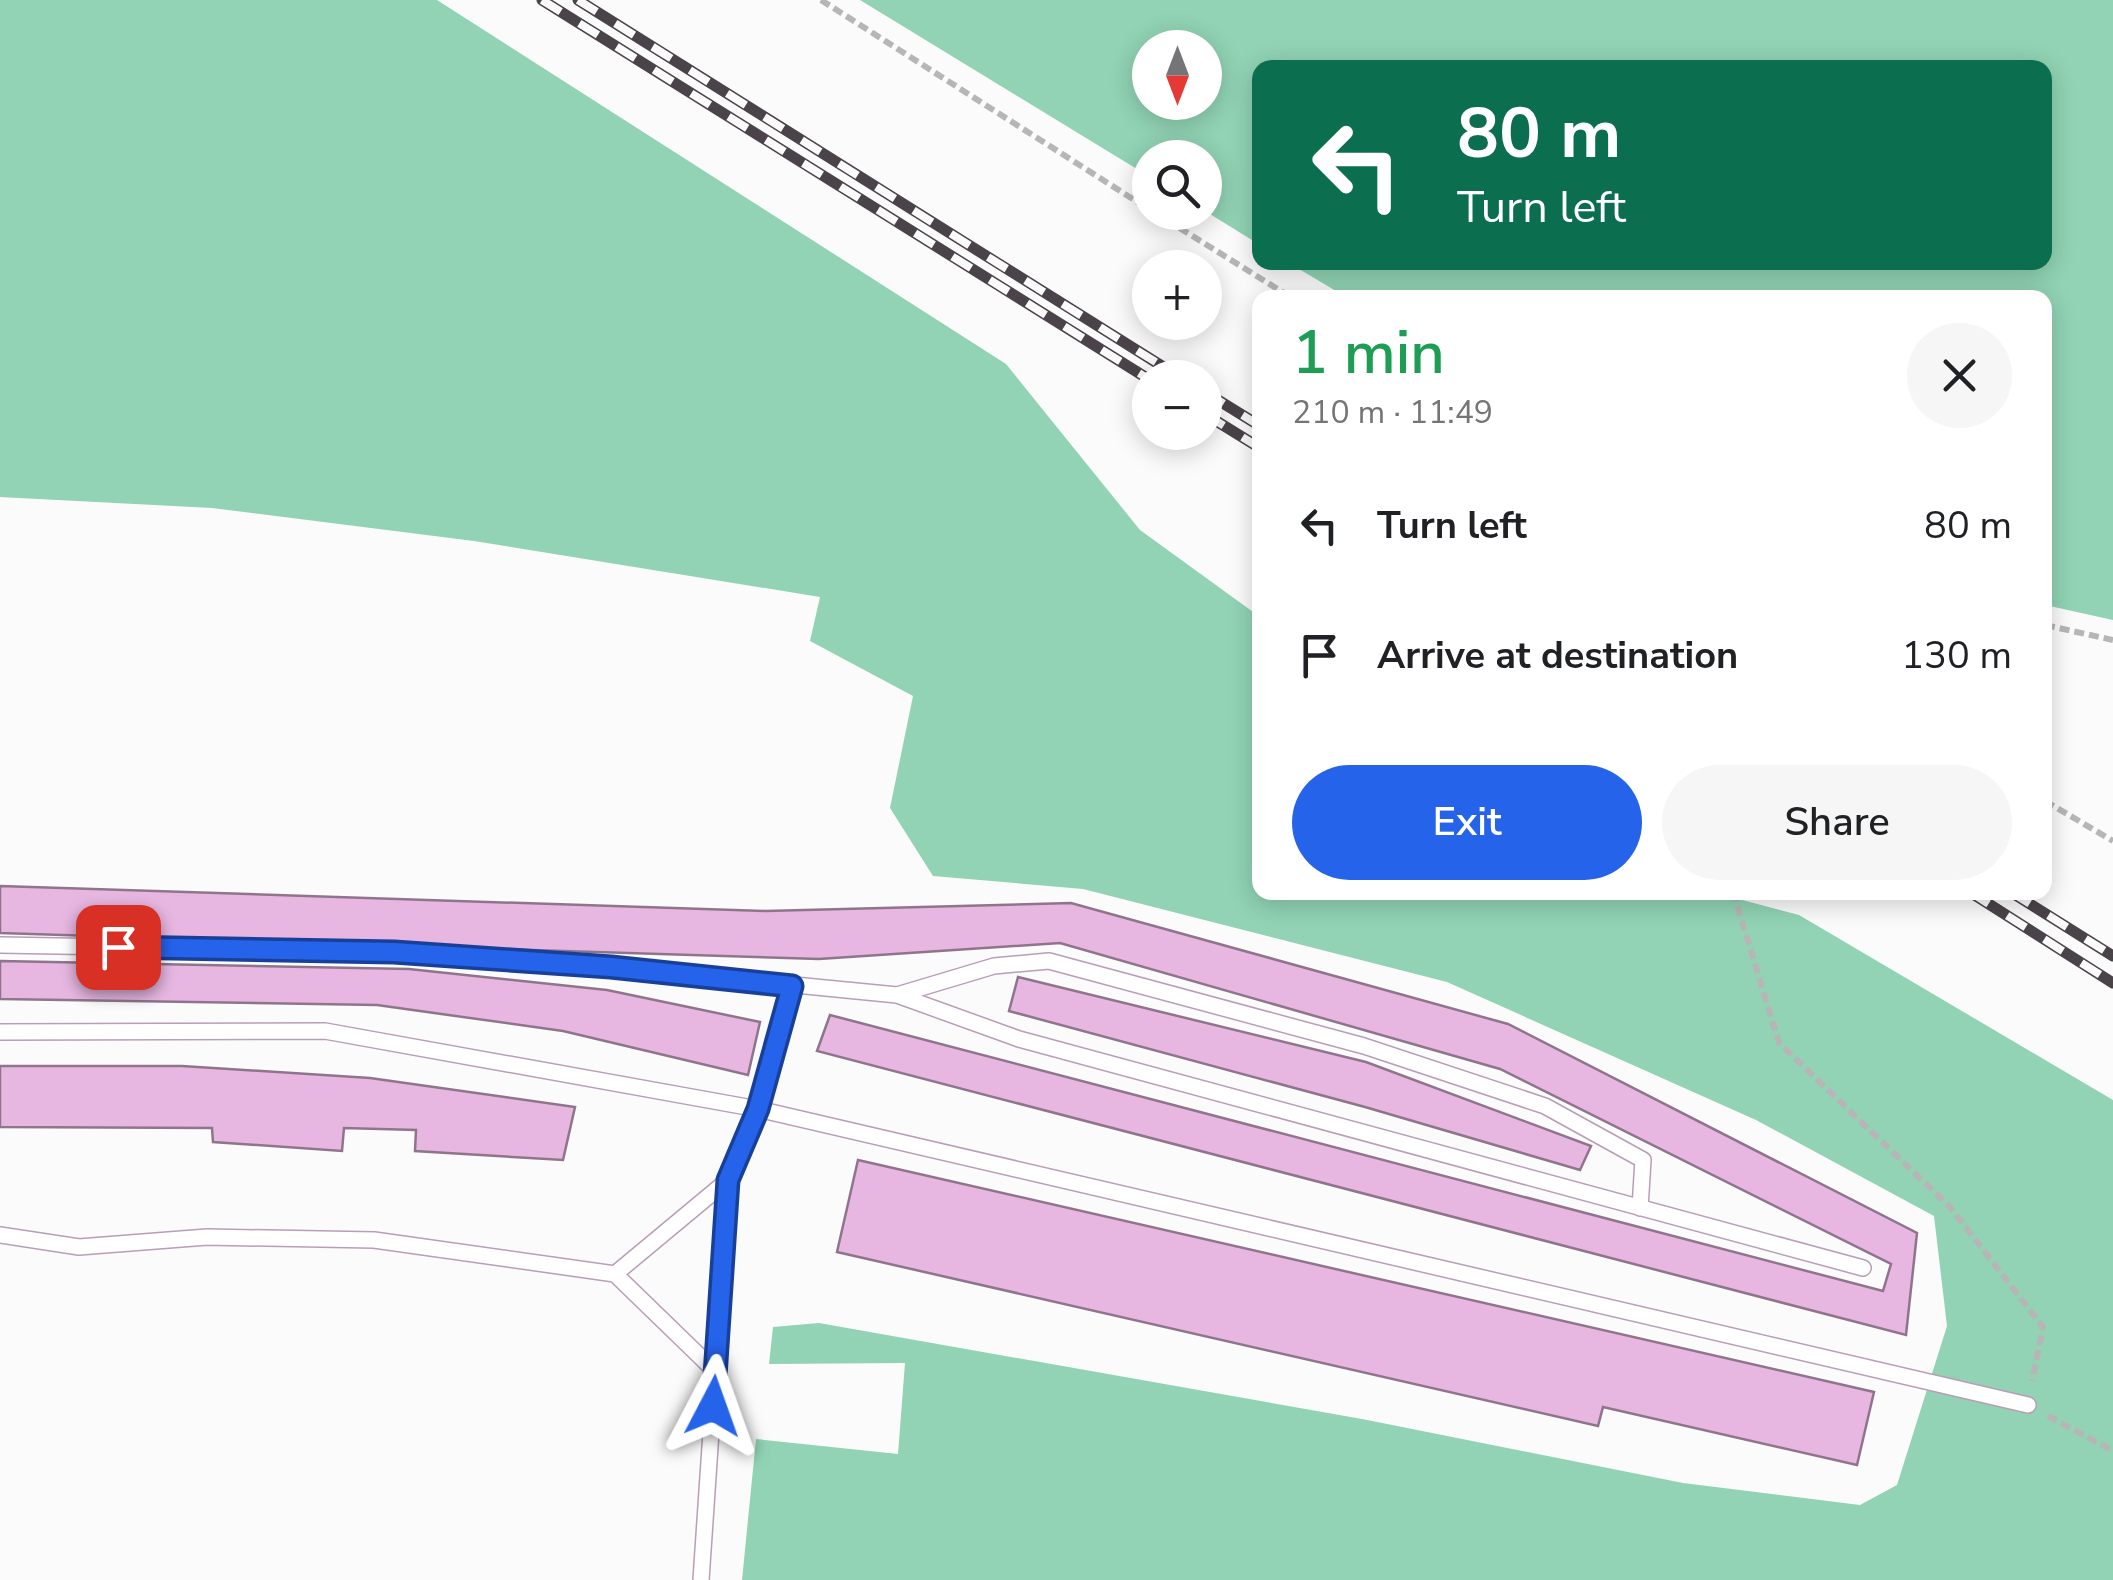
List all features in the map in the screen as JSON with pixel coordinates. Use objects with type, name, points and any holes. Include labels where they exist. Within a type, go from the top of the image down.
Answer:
[{"type":"lane","points":[[0,944],[394,952],[611,967],[896,995],[1020,1038],[1863,1268]]},
{"type":"lane","points":[[896,995],[994,966],[1049,961],[1364,1046],[1545,1106],[1643,1160],[1640,1208]]},
{"type":"lane","points":[[701,1580],[728,1180],[758,1109],[792,986]]},
{"type":"lane","points":[[0,1032],[325,1031],[758,1109],[2028,1405]]},
{"type":"lane","points":[[615,1274],[728,1180]]},
{"type":"lane","points":[[0,1235],[79,1247],[206,1237],[374,1240],[615,1274],[716,1372]]},
{"type":"path","points":[[822,0],[1132,198]]},
{"type":"path","points":[[1183,230],[1279,290]]},
{"type":"path","points":[[2052,627],[2113,640]]},
{"type":"path","points":[[2052,805],[2113,841]]},
{"type":"path","points":[[1735,900],[1779,1043],[1950,1207],[2043,1328],[2028,1405],[2113,1451]]},
{"type":"green space","points":[[0,0],[437,0],[1006,364],[1140,530],[1252,611],[1252,900],[1742,900],[1799,915],[2113,1100],[2113,1580],[742,1580],[756,1439],[898,1454],[905,1363],[769,1364],[773,1327],[819,1323],[1362,1419],[1683,1483],[1860,1505],[1897,1485],[1947,1326],[1934,1216],[1756,1120],[1447,982],[1083,889],[933,876],[890,808],[913,696],[810,641],[820,597],[474,541],[212,508],[0,497]]},
{"type":"green space","points":[[860,0],[2113,0],[2113,620],[2052,607],[2052,290],[1334,290],[1301,270],[2052,270],[2052,60],[1252,60],[1252,240],[1222,222],[1222,140],[1132,140],[1132,166]]},
{"type":"building","points":[[0,886],[766,911],[1071,903],[1508,1024],[1917,1233],[1906,1335],[817,1051],[830,1015],[1883,1291],[1891,1264],[1500,1069],[1060,943],[819,959],[0,933]]},
{"type":"building","points":[[0,961],[409,969],[607,990],[760,1022],[748,1075],[563,1031],[377,1005],[0,999]]},
{"type":"building","points":[[1018,977],[1366,1062],[1591,1146],[1580,1170],[1365,1107],[1009,1011]]},
{"type":"building","points":[[0,1066],[182,1066],[370,1078],[575,1107],[563,1160],[415,1151],[416,1130],[344,1128],[342,1151],[213,1142],[212,1128],[0,1127]]},
{"type":"building","points":[[858,1160],[1874,1392],[1857,1465],[1603,1407],[1598,1426],[837,1252]]},
{"type":"railway","points":[[542,0],[1132,369]]},
{"type":"railway","points":[[578,0],[1152,360]]},
{"type":"railway","points":[[1222,403],[1252,421]]},
{"type":"railway","points":[[1222,425],[1252,443]]},
{"type":"railway","points":[[1983,900],[2113,983]]},
{"type":"railway","points":[[2024,900],[2113,956]]},
{"type":"route","points":[[118,947],[394,952],[611,967],[792,986],[758,1109],[728,1180],[713,1406]]}]
